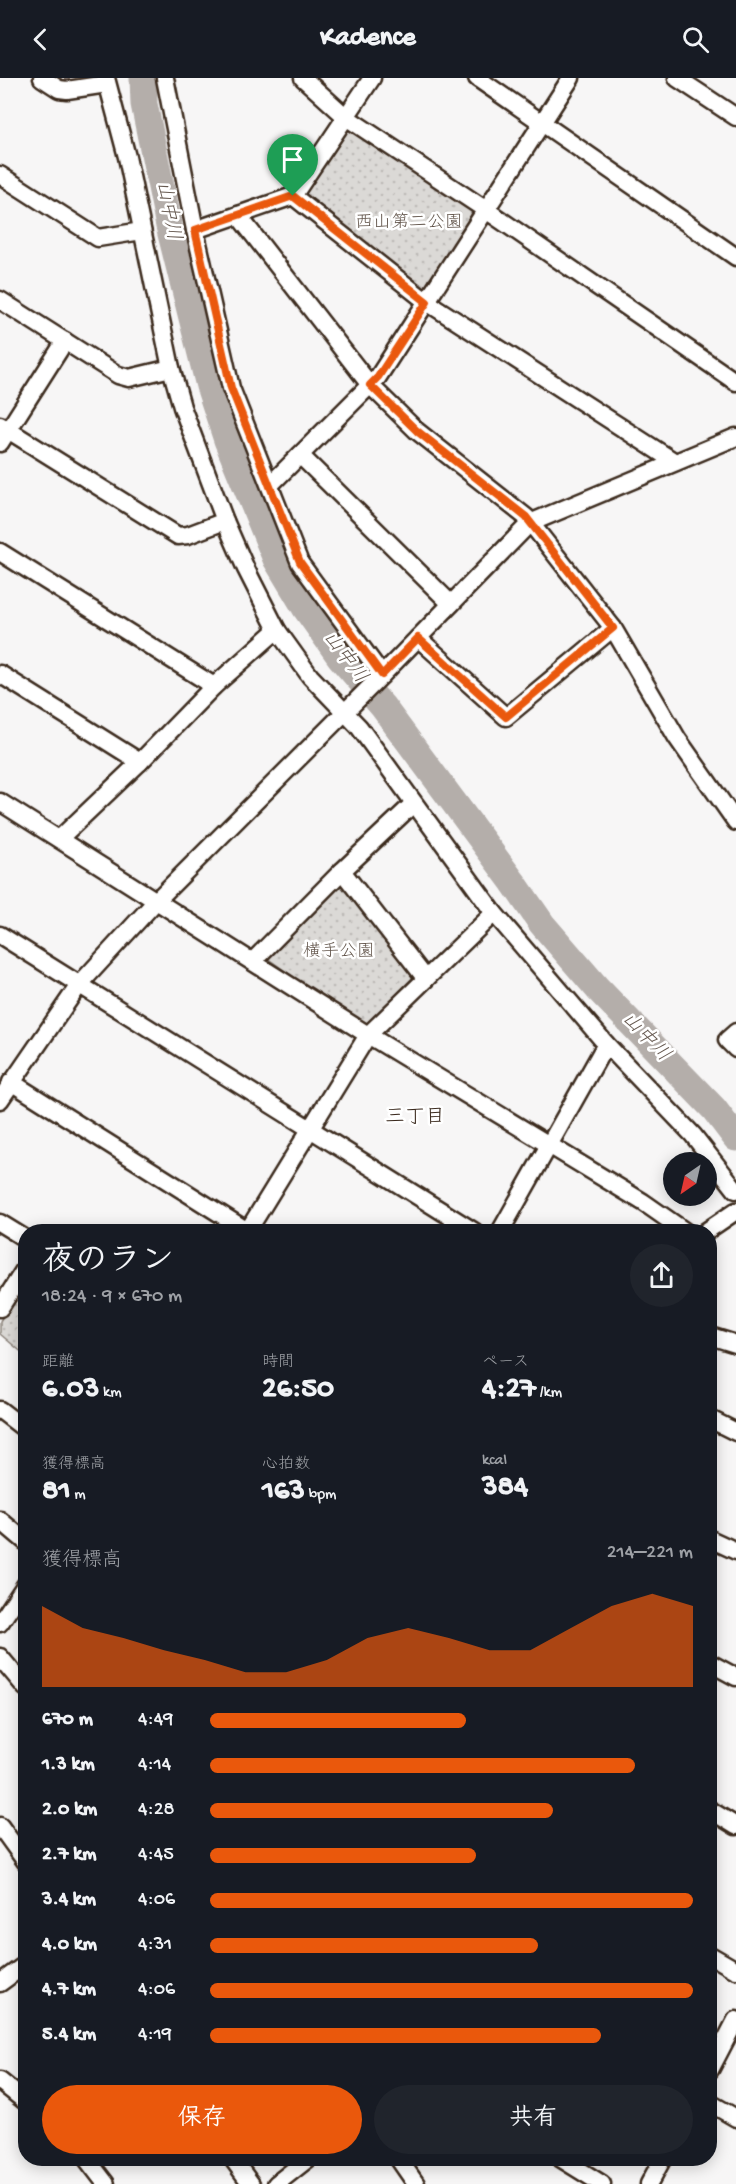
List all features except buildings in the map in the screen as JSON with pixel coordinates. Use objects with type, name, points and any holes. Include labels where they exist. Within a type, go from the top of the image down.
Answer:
[{"type":"street","points":[[42,78],[59,89],[67,90],[106,81],[127,157],[171,368],[187,423],[225,521],[277,630],[310,676],[346,710],[494,914],[606,1044],[693,1135],[736,1190]]},
{"type":"street","points":[[165,78],[195,230],[231,388],[300,562],[380,677]]},
{"type":"street","points":[[303,78],[346,117],[736,382]]},
{"type":"street","points":[[195,230],[293,196],[372,78]]},
{"type":"street","points":[[477,78],[736,257]]},
{"type":"street","points":[[271,484],[378,377],[571,78]]},
{"type":"street","points":[[677,78],[736,117]]},
{"type":"street","points":[[0,175],[98,238],[142,231]]},
{"type":"street","points":[[293,196],[427,302],[675,462]]},
{"type":"street","points":[[238,215],[370,385],[417,431],[526,517],[613,628],[677,738],[736,822]]},
{"type":"street","points":[[0,300],[124,377],[129,378],[171,368]]},
{"type":"street","points":[[65,341],[3,433],[178,536],[188,535],[225,521]]},
{"type":"street","points":[[0,1100],[79,985],[157,900],[530,523],[736,437]]},
{"type":"street","points":[[300,455],[451,604]]},
{"type":"street","points":[[0,552],[213,686]]},
{"type":"street","points":[[418,638],[506,717],[613,628]]},
{"type":"street","points":[[59,839],[140,762],[213,686],[277,630]]},
{"type":"street","points":[[0,674],[140,762]]},
{"type":"street","points":[[0,802],[368,1035],[548,1144],[673,1224]]},
{"type":"street","points":[[253,961],[342,871],[413,804]]},
{"type":"street","points":[[342,871],[426,979]]},
{"type":"street","points":[[252,1224],[368,1035],[494,914]]},
{"type":"street","points":[[0,935],[462,1224]]},
{"type":"street","points":[[736,1032],[727,1040],[736,1049]]},
{"type":"street","points":[[504,1224],[606,1044]]},
{"type":"street","points":[[11,1082],[237,1224]]},
{"type":"street","points":[[717,1224],[736,1211]]},
{"type":"street","points":[[0,1223],[18,1234]]},
{"type":"street","points":[[0,1308],[18,1280]]},
{"type":"street","points":[[717,1338],[736,1344]]},
{"type":"street","points":[[0,1410],[18,1424]]},
{"type":"street","points":[[717,1422],[736,1432]]},
{"type":"street","points":[[0,1520],[18,1535]]},
{"type":"street","points":[[717,1542],[736,1551]]},
{"type":"street","points":[[0,1623],[18,1596]]},
{"type":"street","points":[[0,1657],[18,1678]]},
{"type":"street","points":[[717,1667],[736,1677]]},
{"type":"street","points":[[717,1814],[736,1826]]},
{"type":"street","points":[[0,1826],[18,1851]]},
{"type":"street","points":[[717,1959],[736,1970]]},
{"type":"street","points":[[0,1983],[18,1970]]},
{"type":"street","points":[[717,2057],[736,2020]]},
{"type":"street","points":[[0,2081],[18,2096]]},
{"type":"street","points":[[717,2107],[736,2118]]},
{"type":"street","points":[[92,2166],[106,2184]]},
{"type":"street","points":[[238,2166],[250,2184]]},
{"type":"street","points":[[276,2184],[299,2166]]},
{"type":"street","points":[[404,2166],[416,2184]]},
{"type":"street","points":[[573,2166],[602,2184]]},
{"type":"street","points":[[649,2184],[659,2166]]},
{"type":"green space","name":"西山第二公園","points":[[345,127],[473,212],[423,291],[301,194]]},
{"type":"green space","name":"横手公園","points":[[341,882],[415,975],[365,1027],[267,958]]},
{"type":"green space","points":[[18,1292],[18,1349],[0,1334],[0,1321]]},
{"type":"waterway","name":"山中川","points":[[143,78],[144,104],[169,226],[209,386],[227,440],[276,559],[306,609],[340,657],[383,707],[542,924],[598,989],[714,1109],[736,1138]]},
{"type":"district","name":"三丁目","points":[[415,1118]]},
{"type":"route","points":[[293,196],[427,302],[378,377],[370,385],[417,431],[526,517],[613,628],[506,717],[418,638],[382,675],[300,562],[231,388],[195,230],[293,196]]}]
